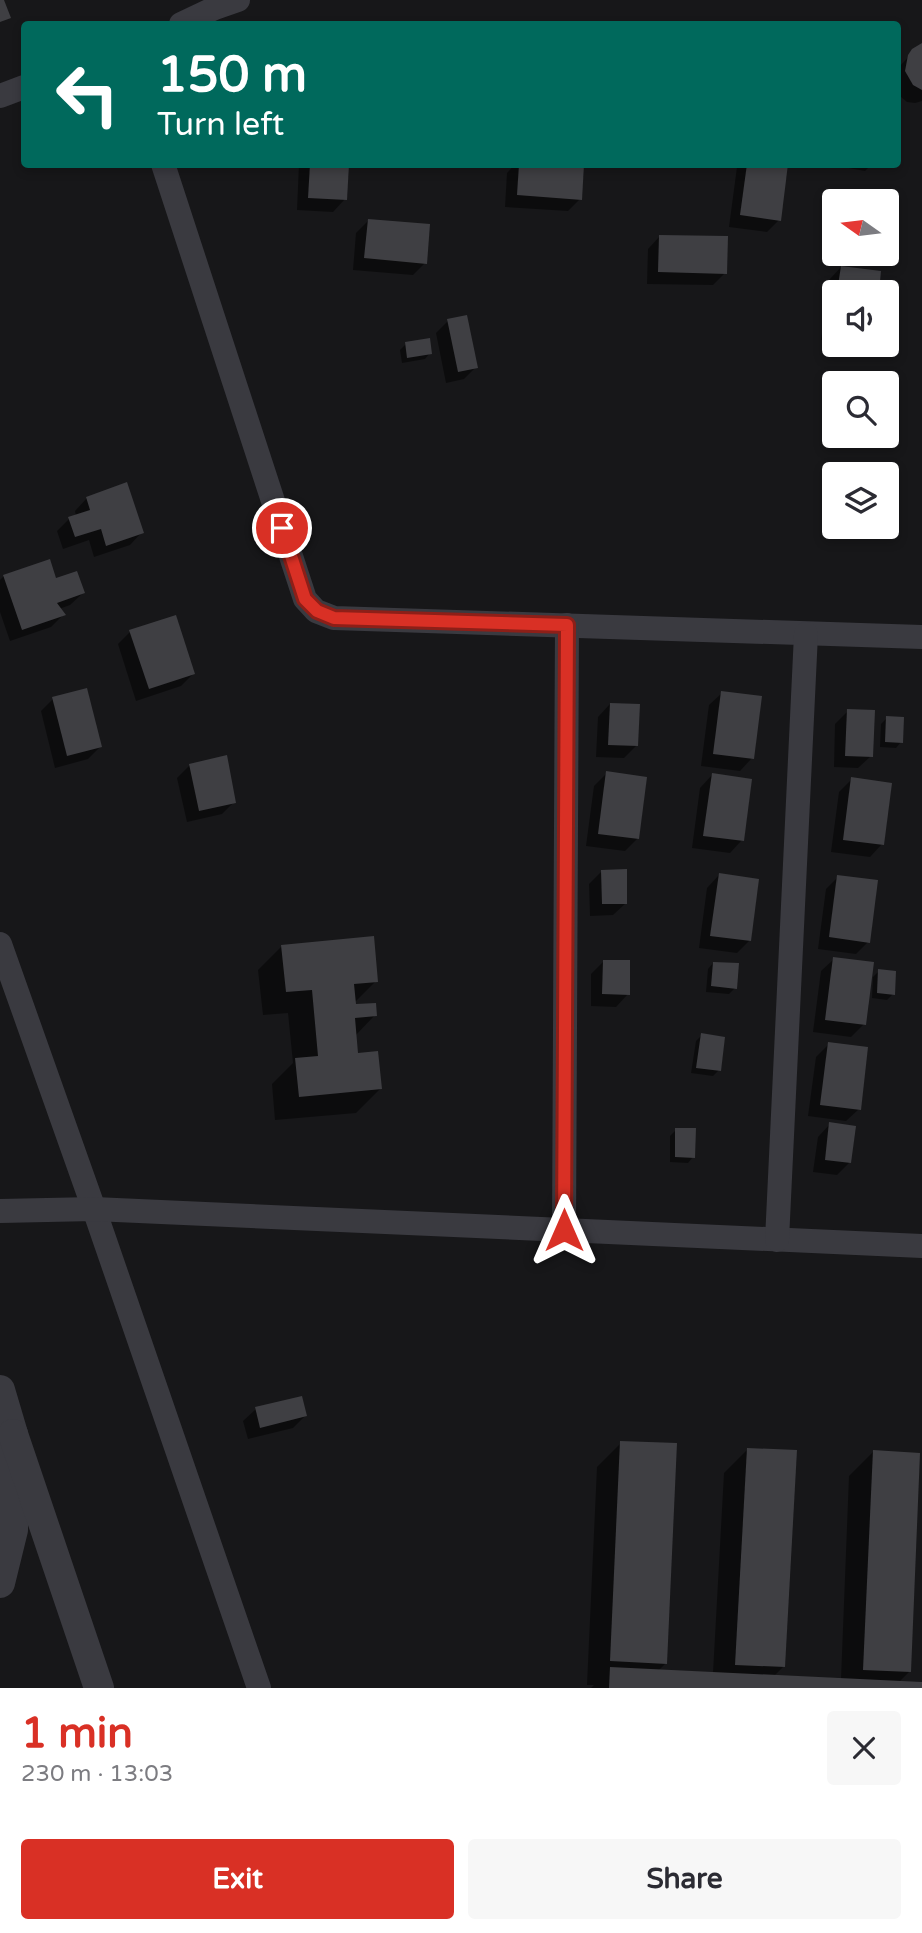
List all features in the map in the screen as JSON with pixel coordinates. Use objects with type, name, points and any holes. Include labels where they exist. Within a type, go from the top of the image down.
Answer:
[{"type":"street","points":[[187,21],[222,3]]},
{"type":"street","points":[[0,96],[21,88]]},
{"type":"street","points":[[164,168],[305,599],[317,611],[334,618],[922,638]]},
{"type":"street","points":[[564,1230],[567,625]]},
{"type":"street","points":[[777,1240],[806,634]]},
{"type":"street","points":[[0,944],[259,1688]]},
{"type":"street","points":[[0,1211],[94,1209],[922,1246]]},
{"type":"street","points":[[0,1390],[99,1688]]},
{"type":"street","points":[[0,1583],[13,1530],[13,1434]]},
{"type":"building","points":[[0,0],[4,0],[11,18],[0,22]]},
{"type":"building","points":[[922,43],[922,90],[913,85],[905,71],[908,55]]},
{"type":"building","points":[[310,168],[349,168],[347,200],[308,198]]},
{"type":"building","points":[[519,168],[584,168],[582,200],[517,195]]},
{"type":"building","points":[[746,168],[788,168],[781,221],[740,215]]},
{"type":"building","points":[[368,219],[430,224],[427,264],[364,258]]},
{"type":"building","points":[[659,235],[728,236],[727,274],[658,272]]},
{"type":"building","points":[[841,266],[881,271],[880,280],[839,280]]},
{"type":"building","points":[[467,315],[478,368],[458,372],[447,319]]},
{"type":"building","points":[[430,338],[432,354],[407,358],[405,342]]},
{"type":"building","points":[[127,482],[144,533],[106,546],[101,529],[75,537],[68,517],[90,510],[86,497]]},
{"type":"building","points":[[50,559],[56,578],[77,571],[85,593],[57,603],[66,615],[22,630],[3,575]]},
{"type":"building","points":[[176,615],[195,674],[149,689],[129,630]]},
{"type":"building","points":[[87,688],[102,747],[67,756],[52,697]]},
{"type":"building","points":[[721,691],[762,696],[754,759],[713,754]]},
{"type":"building","points":[[610,703],[640,704],[638,746],[608,745]]},
{"type":"building","points":[[847,709],[875,710],[873,757],[845,756]]},
{"type":"building","points":[[886,716],[904,717],[903,743],[885,742]]},
{"type":"building","points":[[227,755],[236,803],[199,811],[189,764]]},
{"type":"building","points":[[606,771],[647,777],[639,839],[598,834]]},
{"type":"building","points":[[712,773],[752,779],[744,841],[703,836]]},
{"type":"building","points":[[851,777],[892,783],[884,845],[843,840]]},
{"type":"building","points":[[627,869],[627,904],[602,904],[601,870]]},
{"type":"building","points":[[719,873],[759,879],[751,941],[710,936]]},
{"type":"building","points":[[837,875],[878,880],[870,943],[829,937]]},
{"type":"building","points":[[374,936],[378,982],[354,984],[356,1004],[376,1003],[377,1016],[355,1018],[358,1053],[378,1051],[382,1089],[299,1097],[295,1058],[318,1056],[312,990],[286,992],[281,945]]},
{"type":"building","points":[[833,957],[874,962],[866,1025],[825,1020]]},
{"type":"building","points":[[603,960],[630,960],[630,995],[602,994]]},
{"type":"building","points":[[713,962],[739,963],[737,989],[711,986]]},
{"type":"building","points":[[878,969],[896,971],[895,995],[877,993]]},
{"type":"building","points":[[701,1033],[725,1037],[721,1071],[696,1068]]},
{"type":"building","points":[[828,1042],[868,1047],[861,1110],[820,1105]]},
{"type":"building","points":[[829,1122],[856,1126],[851,1163],[825,1160]]},
{"type":"building","points":[[675,1128],[696,1128],[695,1158],[675,1157]]},
{"type":"building","points":[[302,1396],[307,1416],[260,1428],[255,1407]]},
{"type":"building","points":[[620,1441],[677,1443],[667,1664],[610,1661]]},
{"type":"building","points":[[747,1448],[797,1450],[785,1667],[735,1665]]},
{"type":"building","points":[[873,1450],[920,1453],[911,1672],[863,1670]]},
{"type":"building","points":[[610,1667],[922,1682],[922,1688],[609,1688]]},
{"type":"route","points":[[282,528],[305,599],[317,611],[334,618],[567,625],[564,1230]]}]
